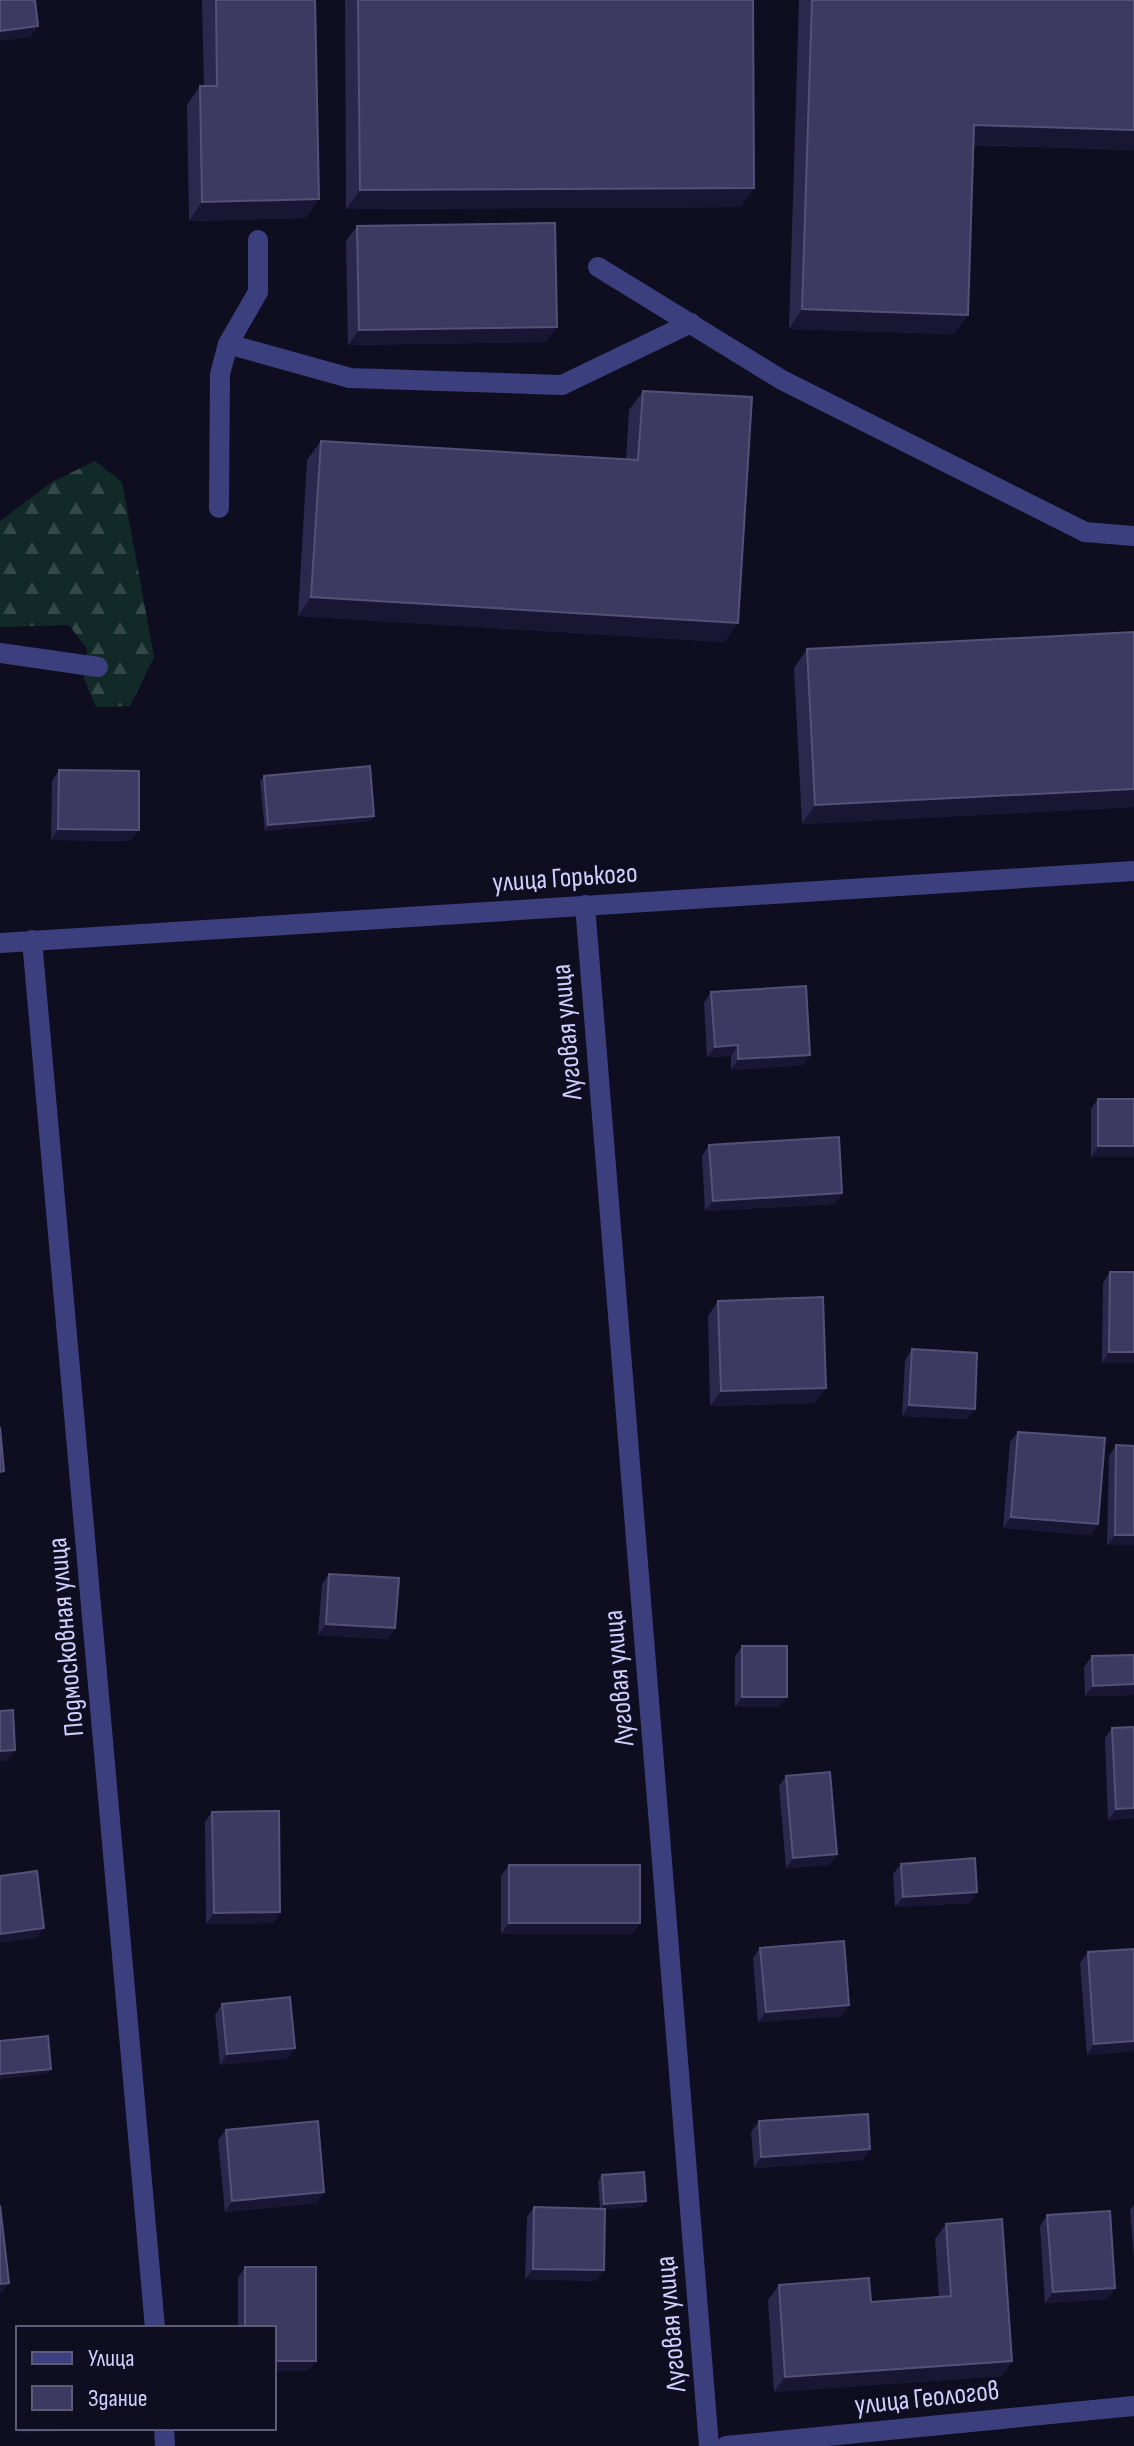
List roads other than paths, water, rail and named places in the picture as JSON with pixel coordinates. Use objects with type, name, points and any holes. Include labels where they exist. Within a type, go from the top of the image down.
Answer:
[{"type":"street","points":[[219,508],[220,374],[228,344],[258,292],[258,240]]},
{"type":"street","points":[[598,267],[782,380],[1085,532],[1134,536]]},
{"type":"street","points":[[228,344],[350,378],[562,385],[691,323]]},
{"type":"street","points":[[0,653],[98,667]]},
{"type":"street","name":"улица Горького","points":[[0,943],[1134,871]]},
{"type":"street","name":"Луговая улица","points":[[585,905],[709,2446]]},
{"type":"street","name":"Подмосковная улица","points":[[32,940],[155,2326]]},
{"type":"street","name":"улица Геологов","points":[[726,2446],[1134,2406]]}]
